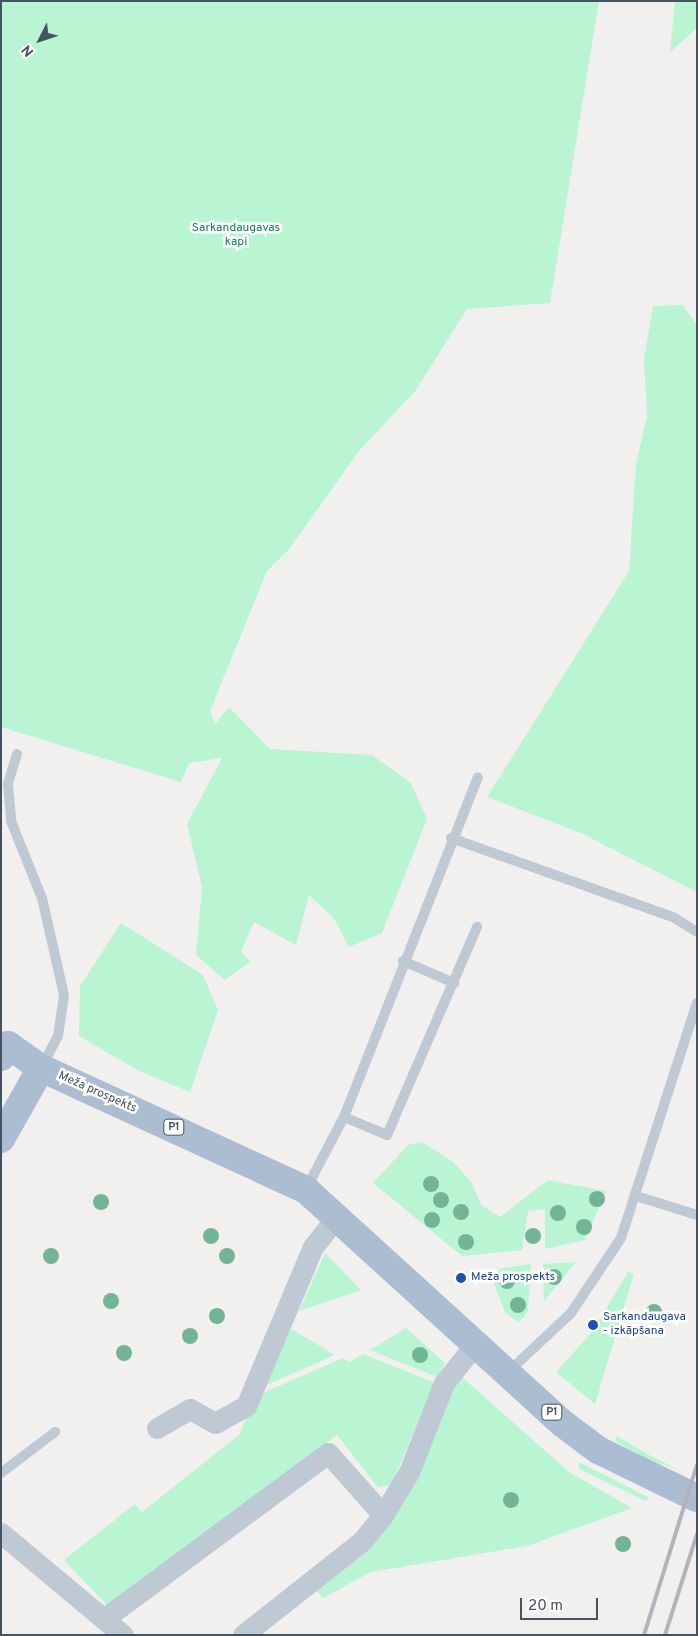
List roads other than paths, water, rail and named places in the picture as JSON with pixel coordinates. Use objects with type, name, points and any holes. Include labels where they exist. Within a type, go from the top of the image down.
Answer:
[{"type":"main road","name":"Meža prospekts","points":[[5,1051],[306,1190],[508,1372],[598,1450],[697,1498]]},
{"type":"main road","points":[[1,1139],[41,1068]]},
{"type":"street","points":[[157,1428],[190,1409],[215,1423],[246,1406],[313,1247],[337,1216]]},
{"type":"street","points":[[243,1635],[362,1541],[384,1515],[409,1472],[444,1383],[476,1343]]},
{"type":"street","points":[[105,1618],[328,1452],[384,1515]]},
{"type":"street","points":[[3,1540],[105,1618],[122,1635]]},
{"type":"lane","points":[[17,754],[8,784],[11,821],[42,898],[64,995],[58,1036],[41,1068]]},
{"type":"lane","points":[[306,1190],[344,1117],[402,961],[451,838],[478,777]]},
{"type":"lane","points":[[451,838],[673,916],[697,932]]},
{"type":"lane","points":[[344,1117],[387,1135],[477,927]]},
{"type":"lane","points":[[402,961],[454,983]]},
{"type":"lane","points":[[508,1372],[554,1333],[596,1280],[621,1238],[697,1003]]},
{"type":"lane","points":[[636,1196],[697,1215]]},
{"type":"lane","points":[[1,1473],[55,1432]]},
{"type":"railway","points":[[644,1635],[697,1465]]},
{"type":"railway","points":[[665,1635],[697,1534]]},
{"type":"place","name":"Meža prospekts","points":[[461,1278]]},
{"type":"place","name":"Sarkandaugava - izkāpšana","points":[[593,1325]]},
{"type":"park label","name":"Sarkandaugavas kapi","points":[[236,236]]}]
